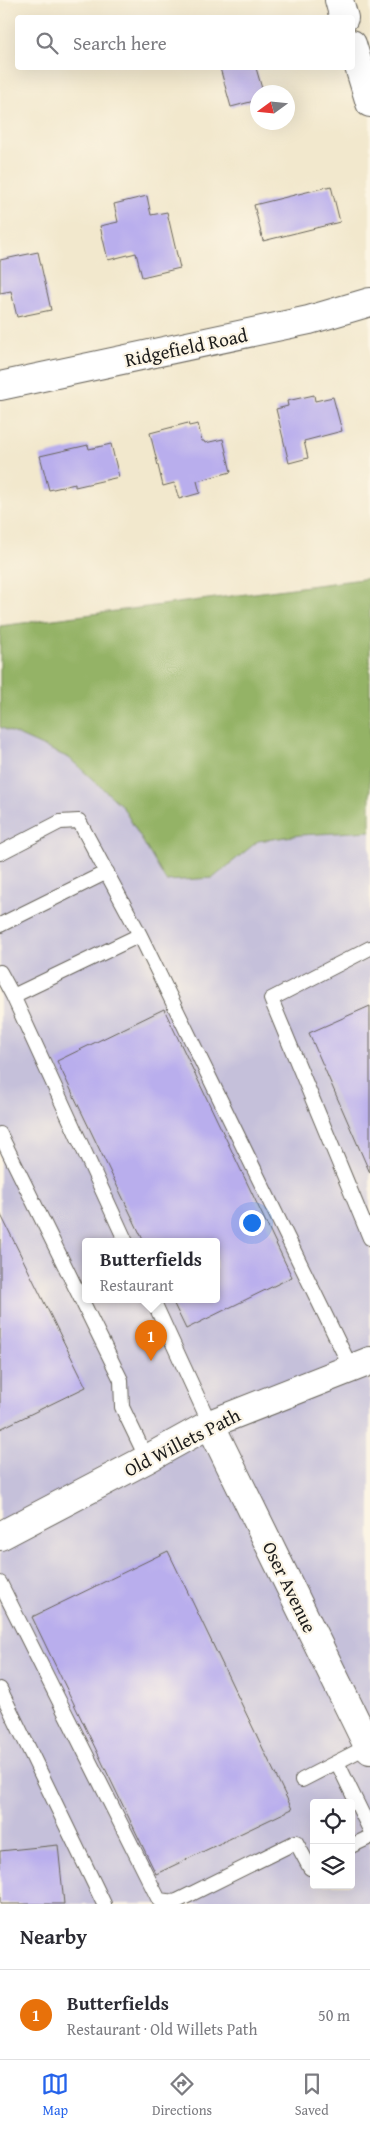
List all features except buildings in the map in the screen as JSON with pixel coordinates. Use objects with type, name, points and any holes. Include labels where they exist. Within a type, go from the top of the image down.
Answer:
[{"type":"street","points":[[339,0],[343,15]]},
{"type":"street","points":[[355,54],[370,103]]},
{"type":"street","name":"Ridgefield Road","points":[[0,386],[309,320],[370,302]]},
{"type":"street","name":"Old Willets Path","points":[[0,1536],[210,1424],[361,1364]]},
{"type":"street","name":"Oser Avenue","points":[[210,1424],[369,1748]]},
{"type":"lane","points":[[0,853],[60,822],[79,821],[140,935],[361,1364]]},
{"type":"lane","points":[[0,925],[107,872]]},
{"type":"lane","points":[[13,996],[140,935]]},
{"type":"lane","points":[[370,948],[271,999],[370,1238]]},
{"type":"lane","points":[[0,972],[13,996],[124,1238]]},
{"type":"lane","points":[[0,1134],[82,1301]]},
{"type":"lane","points":[[83,1303],[121,1380],[122,1407],[147,1459]]},
{"type":"lane","points":[[154,1303],[210,1424]]},
{"type":"lane","points":[[0,1583],[159,1900],[175,1902],[296,1842],[310,1868]]},
{"type":"lane","points":[[0,1689],[104,1904]]},
{"type":"lane","points":[[302,1780],[369,1748]]},
{"type":"lane","points":[[337,1762],[370,1830]]},
{"type":"lane","points":[[355,1844],[370,1837]]},
{"type":"shaded area","points":[[370,604],[370,1904],[0,1904],[0,679]]},
{"type":"green space","points":[[370,578],[370,831],[300,835],[258,841],[213,878],[166,881],[122,806],[69,758],[0,727],[0,626]]},
{"type":"place","name":"Butterfields","points":[[151,1361]]}]
